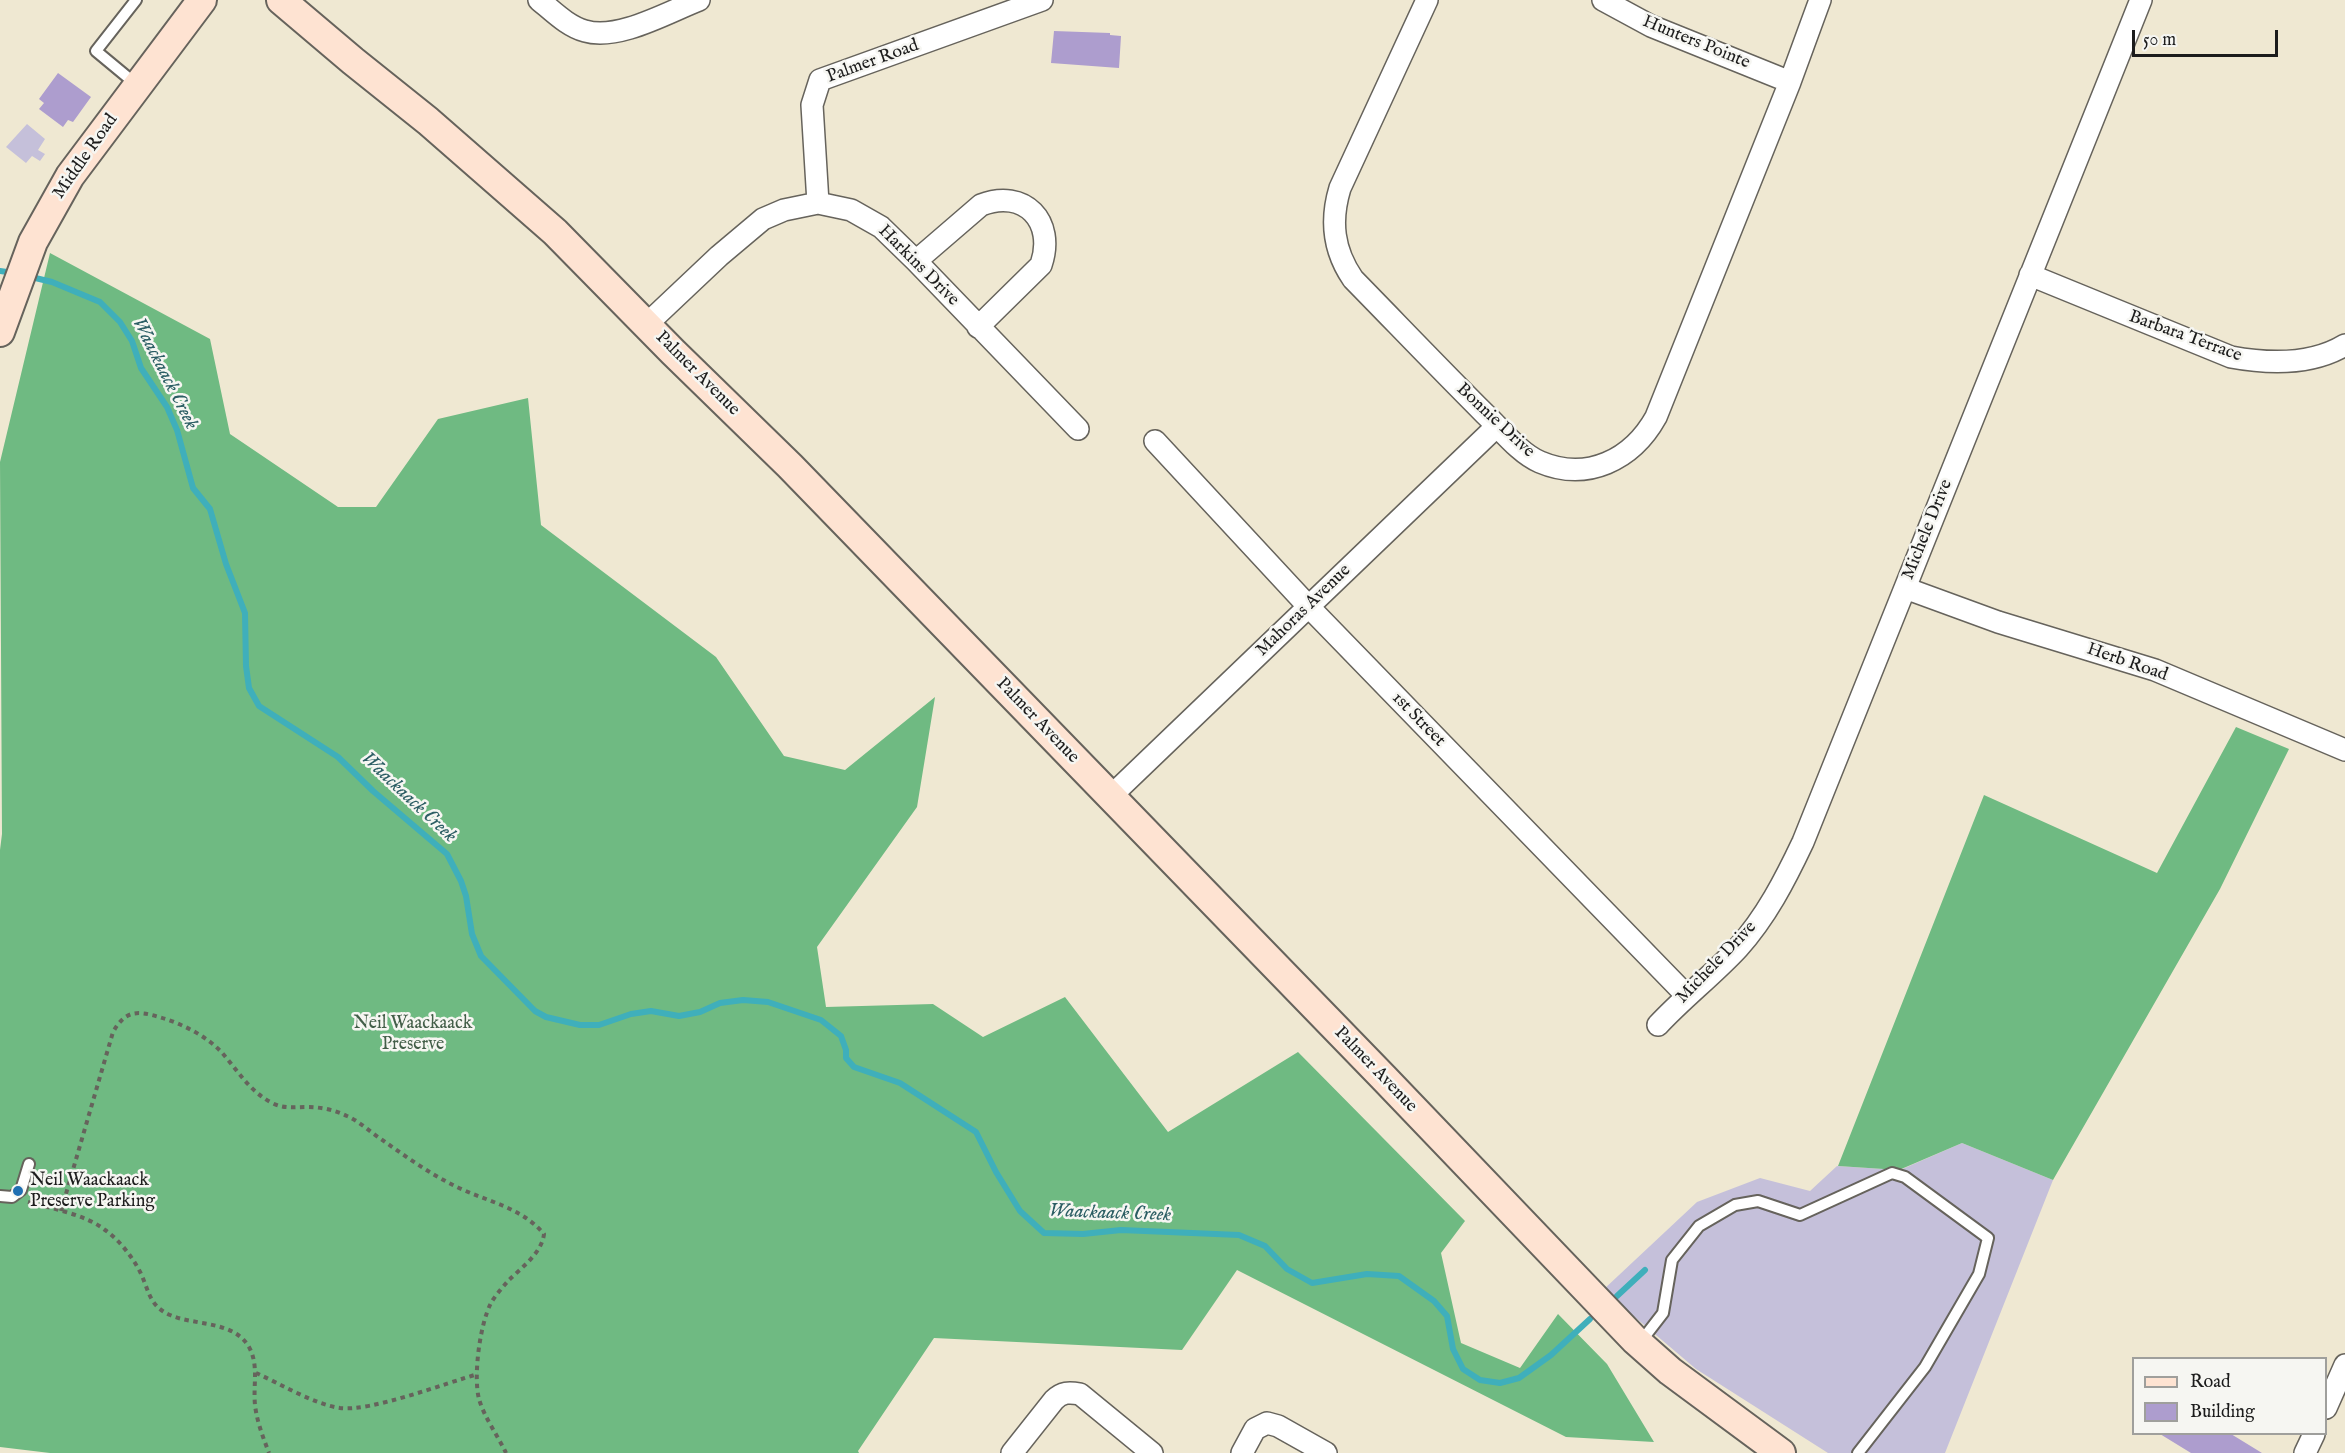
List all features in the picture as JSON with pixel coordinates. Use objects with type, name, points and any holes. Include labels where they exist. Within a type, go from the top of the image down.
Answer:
[{"type":"street","name":"Middle Road","points":[[0,332],[40,226],[70,176],[202,0]]},
{"type":"street","name":"Palmer Avenue","points":[[281,0],[508,189],[555,232],[790,466],[1639,1344],[1670,1371],[1781,1453]]},
{"type":"street","points":[[539,0],[569,24],[585,31],[602,34],[619,32],[699,0]]},
{"type":"street","name":"Palmer Road","points":[[818,203],[812,105],[820,80],[1042,0]]},
{"type":"street","name":"Bonnie Drive","points":[[1427,0],[1340,189],[1334,208],[1333,225],[1336,246],[1353,279],[1530,457],[1556,467],[1576,470],[1597,467],[1620,458],[1636,445],[1656,417],[1790,82],[1820,0]]},
{"type":"street","name":"Hunters Pointe","points":[[1603,0],[1651,26],[1790,82]]},
{"type":"street","name":"Michele Drive","points":[[1658,1025],[1686,995],[1720,966],[1765,914],[1803,842],[2140,0]]},
{"type":"street","points":[[916,261],[981,205],[994,200],[1007,200],[1023,205],[1034,213],[1042,225],[1046,238],[1041,265],[978,327]]},
{"type":"street","name":"Harkins Drive","points":[[647,324],[719,256],[763,219],[784,210],[818,203],[851,210],[881,227],[1078,429]]},
{"type":"street","name":"Barbara Terrace","points":[[2030,275],[2232,357],[2252,361],[2297,360],[2332,352],[2345,345]]},
{"type":"street","name":"Mahoras Avenue","points":[[1110,797],[1497,426]]},
{"type":"street","name":"1st Street","points":[[1155,441],[1309,607],[1686,995]]},
{"type":"street","name":"Herb Road","points":[[1905,588],[1998,622],[2155,670],[2345,750]]},
{"type":"street","points":[[2327,1404],[2345,1365]]},
{"type":"street","points":[[1012,1453],[1054,1400],[1060,1394],[1070,1392],[1080,1394],[1148,1452]]},
{"type":"street","points":[[1242,1453],[1255,1429],[1267,1423],[1278,1426],[1326,1453]]},
{"type":"street","points":[[2305,1453],[2314,1435]]},
{"type":"lane","points":[[136,0],[96,51],[137,86]]},
{"type":"lane","points":[[0,1196],[12,1197],[21,1190],[29,1164]]},
{"type":"lane","points":[[1639,1344],[1663,1313],[1672,1260],[1699,1226],[1735,1205],[1758,1201],[1800,1215],[1892,1173],[1905,1177],[1988,1238],[1979,1274],[1925,1367],[1858,1453]]},
{"type":"path","points":[[61,1211],[114,1032],[126,1016],[137,1012],[160,1017],[208,1039],[243,1080],[273,1103],[288,1109],[325,1108],[348,1116],[413,1162],[467,1192],[513,1209],[537,1226],[544,1234],[543,1242],[491,1302],[484,1323],[478,1374],[479,1398],[506,1453]]},
{"type":"path","points":[[12,1197],[61,1211],[105,1229],[133,1259],[140,1270],[152,1301],[159,1308],[171,1315],[232,1330],[241,1337],[248,1345],[254,1359],[256,1373],[254,1389],[258,1421],[269,1453]]},
{"type":"path","points":[[256,1373],[325,1404],[342,1408],[362,1407],[478,1374]]},
{"type":"shaded area","points":[[27,124],[45,139],[38,150],[45,154],[40,161],[32,156],[26,163],[6,147]]},
{"type":"shaded area","points":[[1962,1143],[2053,1180],[1945,1453],[1828,1453],[1696,1369],[1603,1290],[1697,1202],[1760,1178],[1810,1191],[1837,1166],[1900,1170]]},
{"type":"green space","name":"Neil Waackaack Preserve","points":[[50,253],[210,339],[230,434],[338,507],[376,507],[438,419],[528,398],[541,525],[716,657],[784,756],[845,770],[935,697],[917,807],[817,947],[826,1007],[933,1004],[983,1037],[1065,997],[1168,1132],[1298,1052],[1465,1221],[1441,1253],[1461,1343],[1520,1368],[1558,1314],[1607,1364],[1654,1442],[1566,1437],[1237,1270],[1182,1350],[934,1338],[858,1451],[859,1453],[50,1453],[0,1447],[0,850],[2,834],[0,462]]},
{"type":"green space","points":[[2236,727],[2289,749],[2220,889],[2053,1180],[1962,1143],[1899,1170],[1838,1166],[1984,795],[2157,873]]},
{"type":"building","points":[[1054,31],[1110,33],[1110,35],[1121,36],[1119,68],[1051,63]]},
{"type":"building","points":[[58,73],[91,97],[73,122],[68,120],[63,127],[39,109],[44,103],[39,99]]},
{"type":"building","points":[[2162,1435],[2233,1435],[2262,1453],[2191,1453]]},
{"type":"waterway","name":"Waackaack Creek","points":[[0,271],[14,273]]},
{"type":"waterway","name":"Waackaack Creek","points":[[27,276],[52,282],[100,302],[120,322],[132,341],[141,368],[167,407],[177,430],[193,488],[210,509],[226,564],[245,613],[246,666],[249,688],[259,706],[338,757],[373,791],[447,854],[461,881],[466,896],[472,934],[481,956],[535,1011],[546,1017],[580,1025],[599,1025],[631,1014],[651,1011],[679,1016],[700,1012],[720,1003],[743,1000],[768,1002],[821,1020],[841,1036],[846,1058],[854,1067],[900,1083],[976,1132],[996,1172],[1020,1211],[1044,1233],[1083,1234],[1121,1230],[1239,1235],[1265,1246],[1287,1269],[1312,1283],[1367,1274],[1399,1276],[1434,1301],[1447,1316],[1453,1349],[1463,1369],[1480,1380],[1500,1383],[1519,1378],[1551,1355],[1590,1319]]},
{"type":"waterway","name":"Waackaack Creek","points":[[1617,1296],[1645,1270]]},
{"type":"place","name":"Neil Waackaack Preserve Parking","points":[[18,1191]]}]
